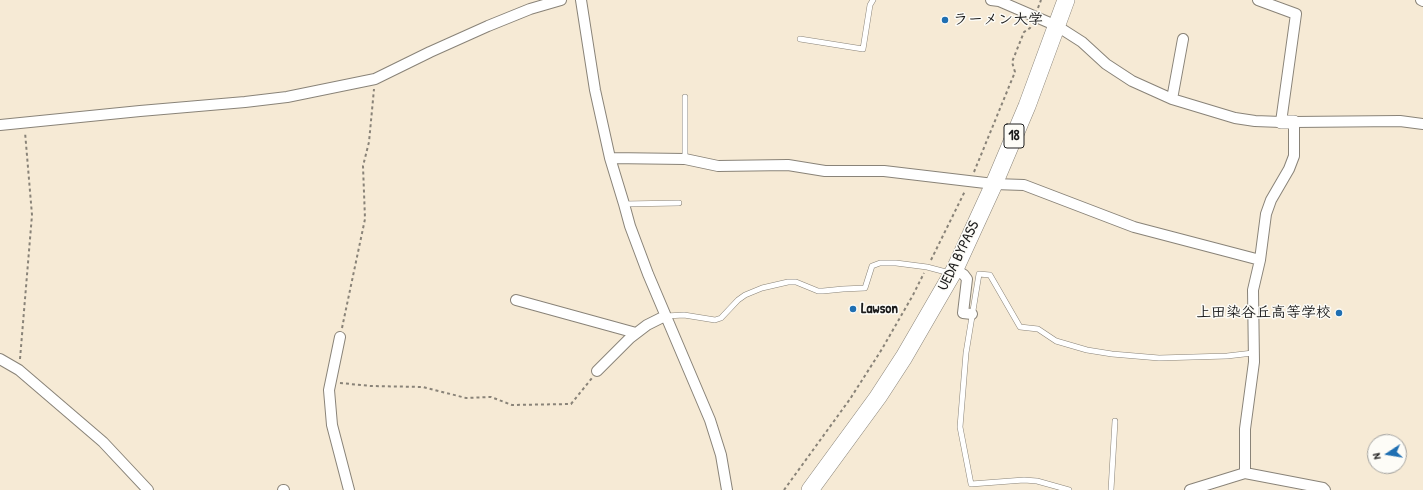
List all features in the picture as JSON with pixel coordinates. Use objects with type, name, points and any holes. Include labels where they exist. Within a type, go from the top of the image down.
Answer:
[{"type":"highway","name":"UEDA BYPASS","points":[[810,490],[878,398],[904,357],[953,272],[994,184],[1027,106],[1066,0]]},
{"type":"street","points":[[0,125],[286,97],[375,79],[488,26],[530,9],[561,0]]},
{"type":"street","points":[[581,0],[595,90],[610,158],[633,233],[665,316],[688,366],[710,420],[721,455],[726,490]]},
{"type":"street","points":[[991,0],[1035,16],[1057,26],[1082,42],[1106,64],[1132,82],[1172,99],[1235,118],[1255,121],[1281,122],[1400,121],[1423,124]]},
{"type":"street","points":[[1258,0],[1296,14],[1281,122]]},
{"type":"street","points":[[1172,99],[1183,39]]},
{"type":"street","points":[[1245,473],[1245,429],[1254,362],[1253,290],[1260,260],[1266,214],[1271,200],[1289,170],[1294,156],[1294,122]]},
{"type":"street","points":[[610,158],[685,159],[718,166],[788,165],[825,171],[884,171],[970,182],[1024,185],[1134,227],[1260,260]]},
{"type":"street","points":[[953,272],[964,275],[967,279],[963,313],[972,314]]},
{"type":"street","points":[[516,300],[636,333]]},
{"type":"street","points":[[597,371],[636,333],[646,325],[665,316]]},
{"type":"street","points":[[340,337],[329,390],[332,425],[349,490]]},
{"type":"street","points":[[0,359],[19,370],[102,442],[148,490]]},
{"type":"street","points":[[1190,490],[1203,488],[1245,473],[1323,488],[1325,490]]},
{"type":"lane","points":[[800,39],[863,49],[870,5],[873,0]]},
{"type":"lane","points":[[685,97],[685,159]]},
{"type":"lane","points":[[624,204],[679,203]]},
{"type":"lane","points":[[665,316],[684,315],[715,320],[721,318],[738,300],[745,295],[762,288],[788,282],[796,282],[823,292],[865,288],[872,266],[880,263],[896,263],[953,272]]},
{"type":"lane","points":[[1069,490],[1037,481],[1024,480],[971,484],[960,427],[966,353],[978,274],[990,275],[1020,327],[1038,329],[1056,341],[1087,350],[1112,354],[1159,358],[1227,356],[1253,353]]},
{"type":"lane","points":[[1111,490],[1115,421]]},
{"type":"path","points":[[784,490],[850,399],[882,349],[913,295],[970,182],[1015,72],[1012,62],[1024,32],[1030,28],[1035,16]]},
{"type":"path","points":[[340,337],[365,219],[363,166],[369,142],[375,79]]},
{"type":"path","points":[[19,370],[32,215],[24,122]]},
{"type":"path","points":[[330,382],[371,386],[422,387],[466,398],[491,397],[512,405],[572,404],[597,371]]},
{"type":"place","name":"ラーメン大学","points":[[945,20]]},
{"type":"place","name":"Lawson","points":[[853,309]]},
{"type":"place","name":"上田染谷丘高等学校","points":[[1339,313]]}]
